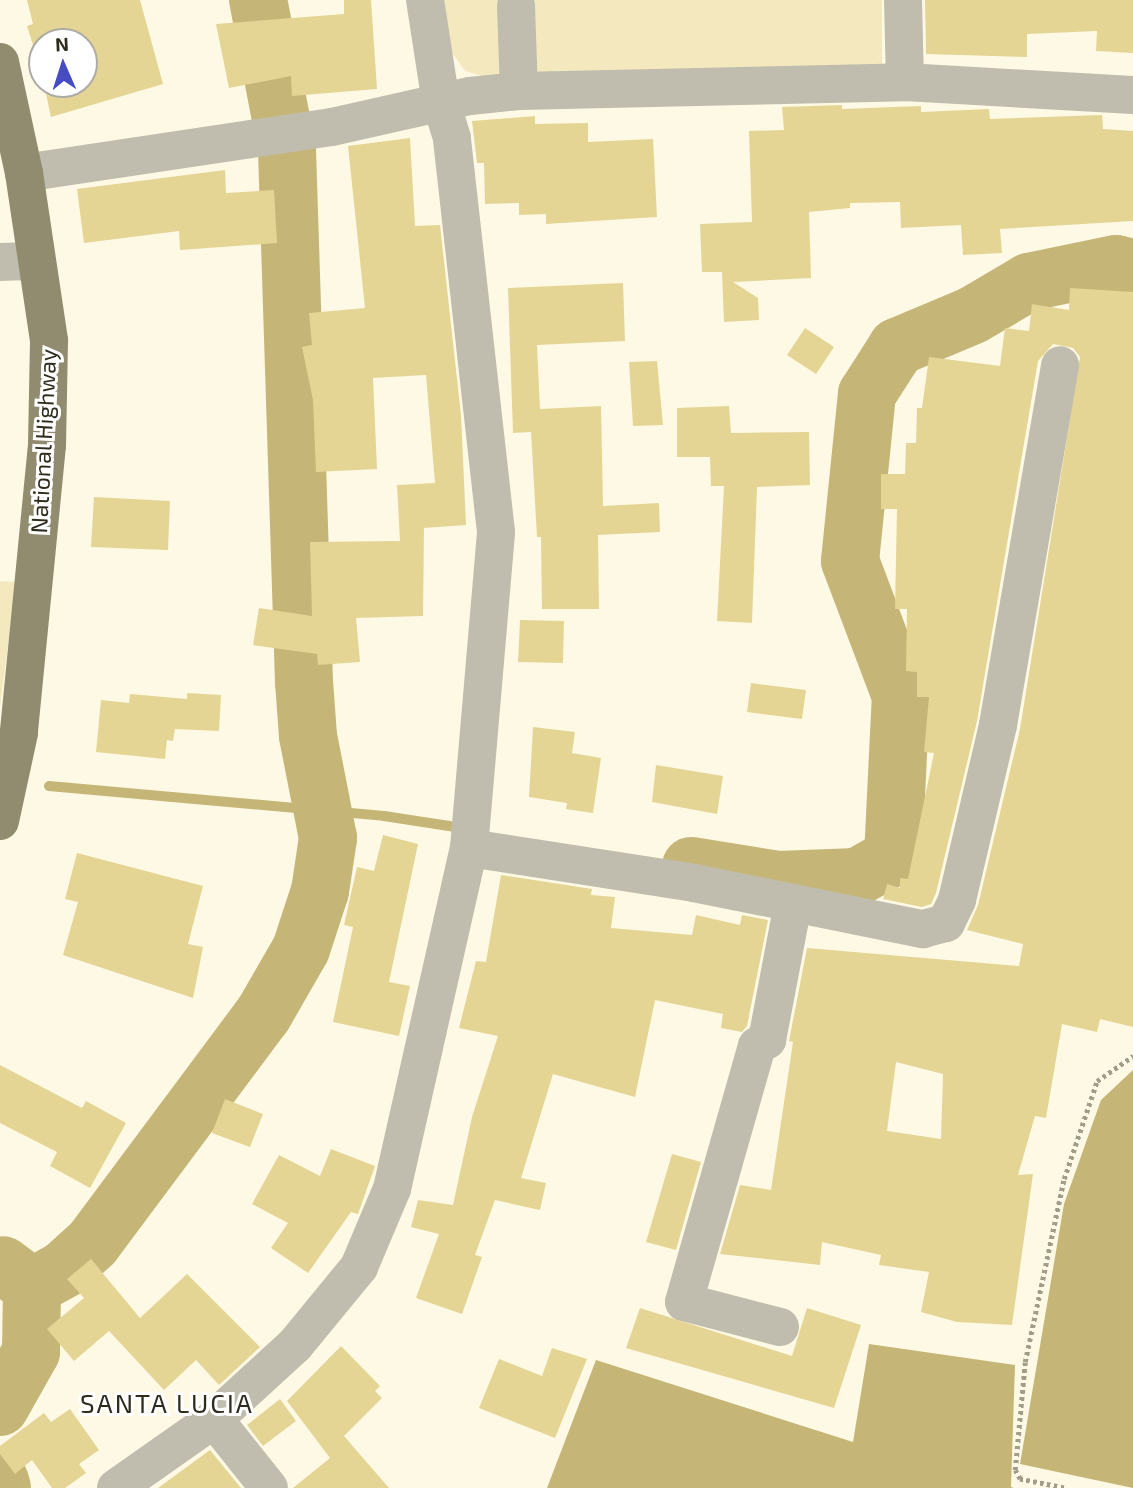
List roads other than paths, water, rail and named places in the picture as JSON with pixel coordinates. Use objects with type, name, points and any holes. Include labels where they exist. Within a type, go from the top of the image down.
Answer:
[{"type":"main road","name":"National Highway","points":[[0,62],[24,173],[18,261],[49,341],[47,445],[19,733],[0,821]]},
{"type":"street","points":[[117,1488],[214,1419],[295,1345],[359,1266],[392,1189],[471,832],[496,532],[452,138],[441,103],[425,0]]},
{"type":"street","points":[[903,0],[905,82]]},
{"type":"street","points":[[516,6],[519,91]]},
{"type":"street","points":[[24,173],[332,127],[441,103],[519,91],[905,82],[1133,95]]},
{"type":"street","points":[[471,832],[586,863],[923,929],[946,923],[957,900],[998,725],[1060,365]]},
{"type":"street","points":[[780,1327],[684,1301],[757,1046],[767,1040],[793,904]]},
{"type":"street","points":[[214,1419],[269,1488]]},
{"type":"waterway","points":[[32,1287],[64,1269],[92,1244],[263,1015],[301,949],[320,891],[328,838],[308,736],[304,682],[287,150],[258,0]]},
{"type":"waterway","points":[[691,866],[778,880],[857,877],[893,857],[901,696],[850,561],[867,394],[897,347],[973,315],[1029,282],[1116,264],[1133,268]]},
{"type":"waterway","points":[[49,786],[384,816],[462,828]]},
{"type":"waterway","points":[[0,1407],[31,1352],[32,1287],[3,1265]]},
{"type":"waterway","points":[[0,1481],[2,1488]]},
{"type":"district","name":"SANTA LUCIA","points":[[167,1403]]}]
